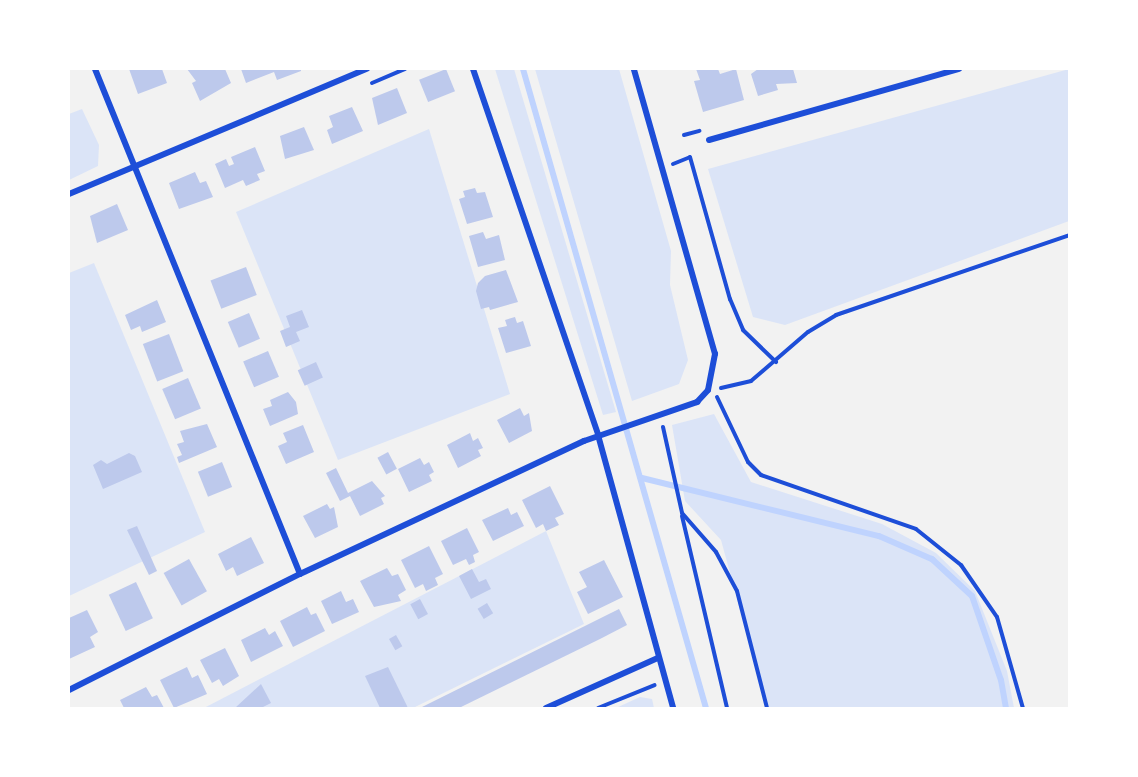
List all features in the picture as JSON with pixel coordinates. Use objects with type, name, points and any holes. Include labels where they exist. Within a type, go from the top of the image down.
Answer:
[{"type":"street","points":[[95,69],[300,574]]},
{"type":"street","points":[[69,194],[367,69]]},
{"type":"street","points":[[473,69],[598,435],[658,658],[674,708]]},
{"type":"street","points":[[69,690],[300,574],[598,435],[661,417],[697,402],[708,390],[715,354],[634,69]]},
{"type":"street","points":[[710,140],[937,72],[959,69]]},
{"type":"street","points":[[546,708],[658,658]]},
{"type":"path","points":[[684,135],[706,129]]},
{"type":"path","points":[[662,168],[690,157],[730,298],[743,330],[776,362]]},
{"type":"path","points":[[708,390],[751,381],[776,362],[808,332],[836,315],[1069,235]]},
{"type":"path","points":[[708,390],[719,399],[748,462],[761,475],[916,529],[961,565],[997,617],[1023,708]]},
{"type":"path","points":[[661,417],[696,588],[727,708]]},
{"type":"path","points":[[682,513],[730,574],[766,708]]},
{"type":"path","points":[[598,708],[655,685]]},
{"type":"shaded area","points":[[495,69],[514,69],[616,412],[603,415]]},
{"type":"shaded area","points":[[535,69],[619,69],[671,251],[670,285],[688,360],[679,384],[632,401]]},
{"type":"shaded area","points":[[1069,69],[1069,221],[785,325],[753,317],[708,169]]},
{"type":"shaded area","points":[[82,109],[99,145],[98,166],[69,180],[69,114]]},
{"type":"shaded area","points":[[429,129],[510,394],[338,460],[236,212]]},
{"type":"shaded area","points":[[94,263],[205,532],[69,596],[69,273]]},
{"type":"shaded area","points":[[714,414],[751,482],[882,524],[936,553],[975,591],[1007,671],[1014,708],[767,708],[721,540],[685,501],[672,425]]},
{"type":"shaded area","points":[[546,531],[584,624],[413,708],[204,708]]},
{"type":"shaded area","points":[[640,697],[652,699],[654,708],[616,708]]},
{"type":"building","points":[[129,69],[162,69],[167,83],[138,94]]},
{"type":"building","points":[[187,69],[225,69],[231,83],[200,101],[192,83],[196,81]]},
{"type":"building","points":[[241,69],[301,69],[301,71],[277,80],[274,72],[246,83]]},
{"type":"building","points":[[446,69],[455,91],[428,102],[419,80]]},
{"type":"building","points":[[696,69],[718,69],[720,74],[736,69],[744,100],[703,112],[694,81],[700,80]]},
{"type":"building","points":[[758,69],[793,69],[797,83],[776,84],[778,90],[758,96],[751,74]]},
{"type":"building","points":[[397,88],[407,113],[378,125],[372,98]]},
{"type":"building","points":[[352,107],[363,131],[332,144],[327,130],[333,127],[329,116]]},
{"type":"building","points":[[304,127],[314,150],[285,159],[280,136]]},
{"type":"building","points":[[255,147],[265,171],[257,174],[260,180],[246,186],[243,180],[225,188],[215,164],[226,159],[229,166],[234,164],[231,157]]},
{"type":"building","points":[[195,172],[200,183],[206,181],[213,197],[179,209],[169,183]]},
{"type":"building","points":[[475,188],[477,193],[485,192],[493,217],[467,224],[459,199],[465,197],[463,191]]},
{"type":"building","points":[[117,204],[128,230],[97,243],[90,216]]},
{"type":"building","points":[[483,232],[486,239],[499,235],[505,260],[478,267],[469,236]]},
{"type":"building","points":[[246,267],[257,295],[221,309],[211,281]]},
{"type":"building","points":[[506,270],[518,302],[490,310],[489,307],[481,309],[476,291],[478,283],[485,276]]},
{"type":"building","points":[[157,300],[166,322],[142,332],[140,326],[131,330],[125,315]]},
{"type":"building","points":[[302,310],[309,327],[296,332],[300,341],[286,347],[280,331],[290,327],[286,316]]},
{"type":"building","points":[[249,313],[260,339],[239,348],[228,322]]},
{"type":"building","points":[[515,317],[517,323],[523,321],[531,346],[506,353],[498,328],[507,326],[505,320]]},
{"type":"building","points":[[169,334],[183,371],[157,381],[143,344]]},
{"type":"building","points":[[268,351],[279,377],[254,387],[243,362]]},
{"type":"building","points":[[316,362],[323,378],[305,386],[298,370]]},
{"type":"building","points":[[188,378],[201,408],[175,419],[162,389]]},
{"type":"building","points":[[288,392],[296,402],[298,414],[270,426],[263,409],[272,406],[270,400]]},
{"type":"building","points":[[520,408],[524,416],[529,413],[532,431],[509,443],[497,420]]},
{"type":"building","points":[[207,424],[217,447],[179,463],[177,457],[182,455],[177,444],[184,442],[180,431]]},
{"type":"building","points":[[303,425],[314,452],[286,464],[278,446],[287,442],[283,433]]},
{"type":"building","points":[[470,433],[473,441],[478,438],[483,448],[478,450],[481,456],[458,468],[447,445]]},
{"type":"building","points":[[388,452],[397,469],[386,474],[377,458]]},
{"type":"building","points":[[129,453],[135,456],[142,472],[103,489],[93,465],[101,460],[107,464]]},
{"type":"building","points":[[420,458],[424,465],[429,462],[434,472],[429,475],[432,481],[409,492],[398,469]]},
{"type":"building","points":[[222,462],[232,487],[208,497],[198,472]]},
{"type":"building","points":[[336,468],[348,493],[372,481],[385,496],[381,498],[384,504],[360,516],[350,496],[340,501],[326,473]]},
{"type":"building","points":[[550,486],[564,514],[555,518],[559,525],[546,531],[543,524],[536,528],[522,500]]},
{"type":"building","points":[[327,504],[330,509],[334,507],[338,527],[315,538],[303,516]]},
{"type":"building","points":[[508,508],[511,515],[517,512],[524,526],[493,541],[482,520]]},
{"type":"building","points":[[137,526],[157,571],[149,575],[127,530]]},
{"type":"building","points":[[467,528],[479,552],[473,555],[475,562],[469,565],[466,559],[453,565],[441,541]]},
{"type":"building","points":[[251,537],[264,563],[237,576],[233,567],[226,571],[218,554]]},
{"type":"building","points":[[429,546],[443,574],[435,578],[438,585],[426,591],[423,584],[415,588],[401,560]]},
{"type":"building","points":[[189,559],[207,591],[182,605],[164,573]]},
{"type":"building","points":[[604,560],[623,597],[588,614],[577,592],[587,587],[579,572]]},
{"type":"building","points":[[387,568],[392,576],[398,574],[406,590],[398,595],[401,601],[374,607],[360,581]]},
{"type":"building","points":[[472,569],[479,582],[486,579],[491,589],[471,599],[459,576]]},
{"type":"building","points":[[136,582],[153,618],[126,631],[109,595]]},
{"type":"building","points":[[341,591],[346,602],[353,599],[359,612],[332,624],[321,601]]},
{"type":"building","points":[[420,599],[428,614],[418,619],[410,604]]},
{"type":"building","points":[[487,603],[493,613],[484,619],[478,609]]},
{"type":"building","points":[[307,607],[311,615],[316,613],[325,631],[293,647],[280,621]]},
{"type":"building","points":[[619,609],[627,625],[600,639],[459,708],[420,708]]},
{"type":"building","points":[[87,610],[98,632],[90,637],[95,647],[69,659],[69,618]]},
{"type":"building","points":[[265,628],[269,635],[275,631],[283,646],[251,662],[241,640]]},
{"type":"building","points":[[396,635],[402,646],[395,650],[389,639]]},
{"type":"building","points":[[225,648],[239,676],[223,686],[219,679],[212,683],[200,660]]},
{"type":"building","points":[[187,667],[192,678],[198,675],[207,694],[174,708],[160,680]]},
{"type":"building","points":[[388,667],[408,708],[380,708],[365,676]]},
{"type":"building","points":[[261,684],[271,703],[261,708],[235,708]]},
{"type":"building","points":[[146,687],[152,697],[157,695],[164,708],[124,708],[120,700]]},
{"type":"waterway","points":[[523,69],[706,708]]},
{"type":"waterway","points":[[642,478],[879,536],[932,559],[972,596],[1001,680],[1006,708]]}]
